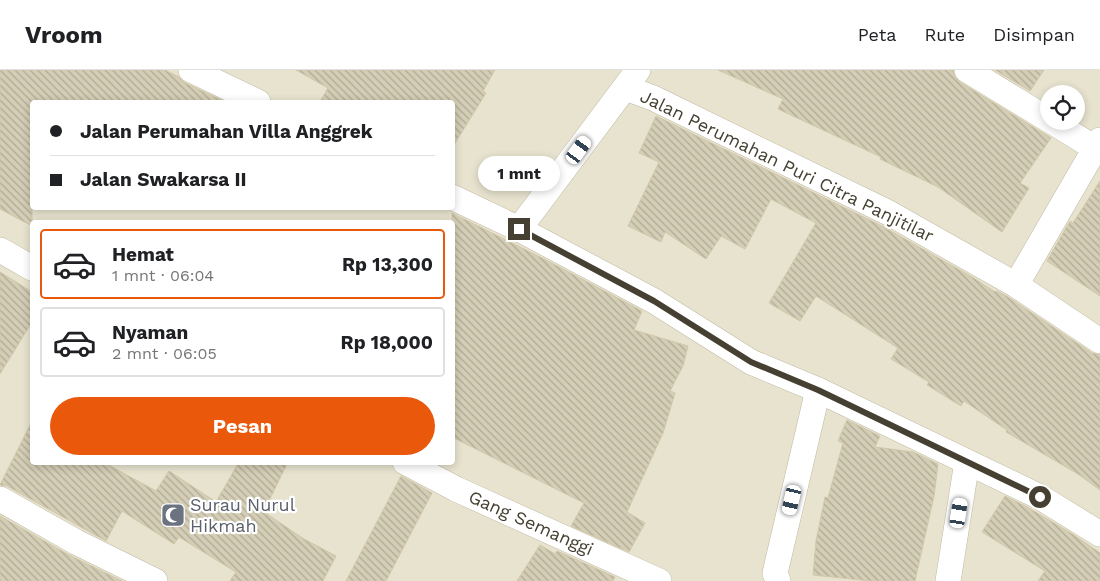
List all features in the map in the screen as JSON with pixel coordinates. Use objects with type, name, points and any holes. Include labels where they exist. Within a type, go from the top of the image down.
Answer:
[{"type":"street","points":[[191,70],[254,100]]},
{"type":"street","points":[[967,70],[1040,115]]},
{"type":"street","points":[[519,229],[632,79]]},
{"type":"street","name":"Jalan Perumahan Puri Citra Panjitilar","points":[[632,79],[652,98],[889,213],[1016,286],[1100,341]]},
{"type":"street","points":[[1016,286],[1098,144],[1069,130]]},
{"type":"street","points":[[455,198],[519,229],[654,301],[751,362],[818,390],[1040,497],[1100,534]]},
{"type":"street","points":[[0,250],[30,267]]},
{"type":"street","points":[[778,581],[775,573],[818,390]]},
{"type":"street","points":[[948,581],[967,462]]},
{"type":"street","name":"Gang Semanggi","points":[[411,465],[456,489],[659,581]]},
{"type":"street","points":[[0,499],[76,542],[155,581]]},
{"type":"shaded area","points":[[0,70],[1100,70],[1100,581],[0,581]]},
{"type":"building","points":[[0,70],[165,70],[179,77],[185,83],[222,100],[30,100],[30,210],[32,210],[32,220],[30,220],[30,225],[0,209]]},
{"type":"building","points":[[296,70],[495,70],[483,91],[486,93],[455,143],[455,100],[321,100],[328,88]]},
{"type":"building","points":[[718,70],[953,70],[955,77],[960,82],[1051,138],[1020,183],[1029,188],[1002,232],[938,187],[880,159],[881,157],[778,109],[783,99]]},
{"type":"building","points":[[995,70],[1044,70],[1030,91]]},
{"type":"building","points":[[656,116],[882,226],[995,292],[997,291],[1008,297],[1092,353],[1100,355],[1100,490],[1078,474],[1006,432],[1007,430],[964,401],[961,406],[927,385],[929,382],[891,359],[898,348],[816,296],[800,321],[769,303],[816,223],[771,199],[745,249],[721,236],[706,259],[665,232],[661,242],[628,226],[659,162],[639,153]]},
{"type":"building","points":[[1100,181],[1100,296],[1047,261],[1070,221],[1073,223]]},
{"type":"building","points":[[452,213],[642,311],[634,330],[688,346],[683,366],[670,391],[675,393],[663,433],[627,512],[645,523],[629,552],[571,526],[584,503],[455,438],[455,220],[452,220]]},
{"type":"building","points":[[0,272],[30,291],[30,325],[0,374]]},
{"type":"building","points":[[847,420],[880,436],[875,447],[913,452],[938,464],[934,496],[915,581],[871,581],[813,575],[816,541],[825,497],[828,498],[843,443],[838,441]]},
{"type":"building","points":[[30,425],[30,465],[108,465],[156,491],[169,471],[216,502],[237,465],[287,465],[266,507],[270,509],[267,514],[304,539],[336,556],[323,581],[230,581],[236,572],[179,537],[174,544],[122,511],[106,541],[7,486],[0,485]]},
{"type":"building","points":[[401,476],[432,493],[386,581],[346,581]]},
{"type":"building","points":[[1005,496],[1071,533],[1100,553],[1100,581],[1038,581],[1045,571],[982,532]]},
{"type":"building","points":[[0,516],[69,555],[122,581],[0,581]]},
{"type":"building","points":[[540,545],[555,554],[557,551],[615,577],[613,581],[517,581]]},
{"type":"place","name":"Surau Nurul Hikmah","points":[[173,515]]},
{"type":"route","points":[[519,229],[654,301],[751,362],[818,390],[1040,497]]}]
